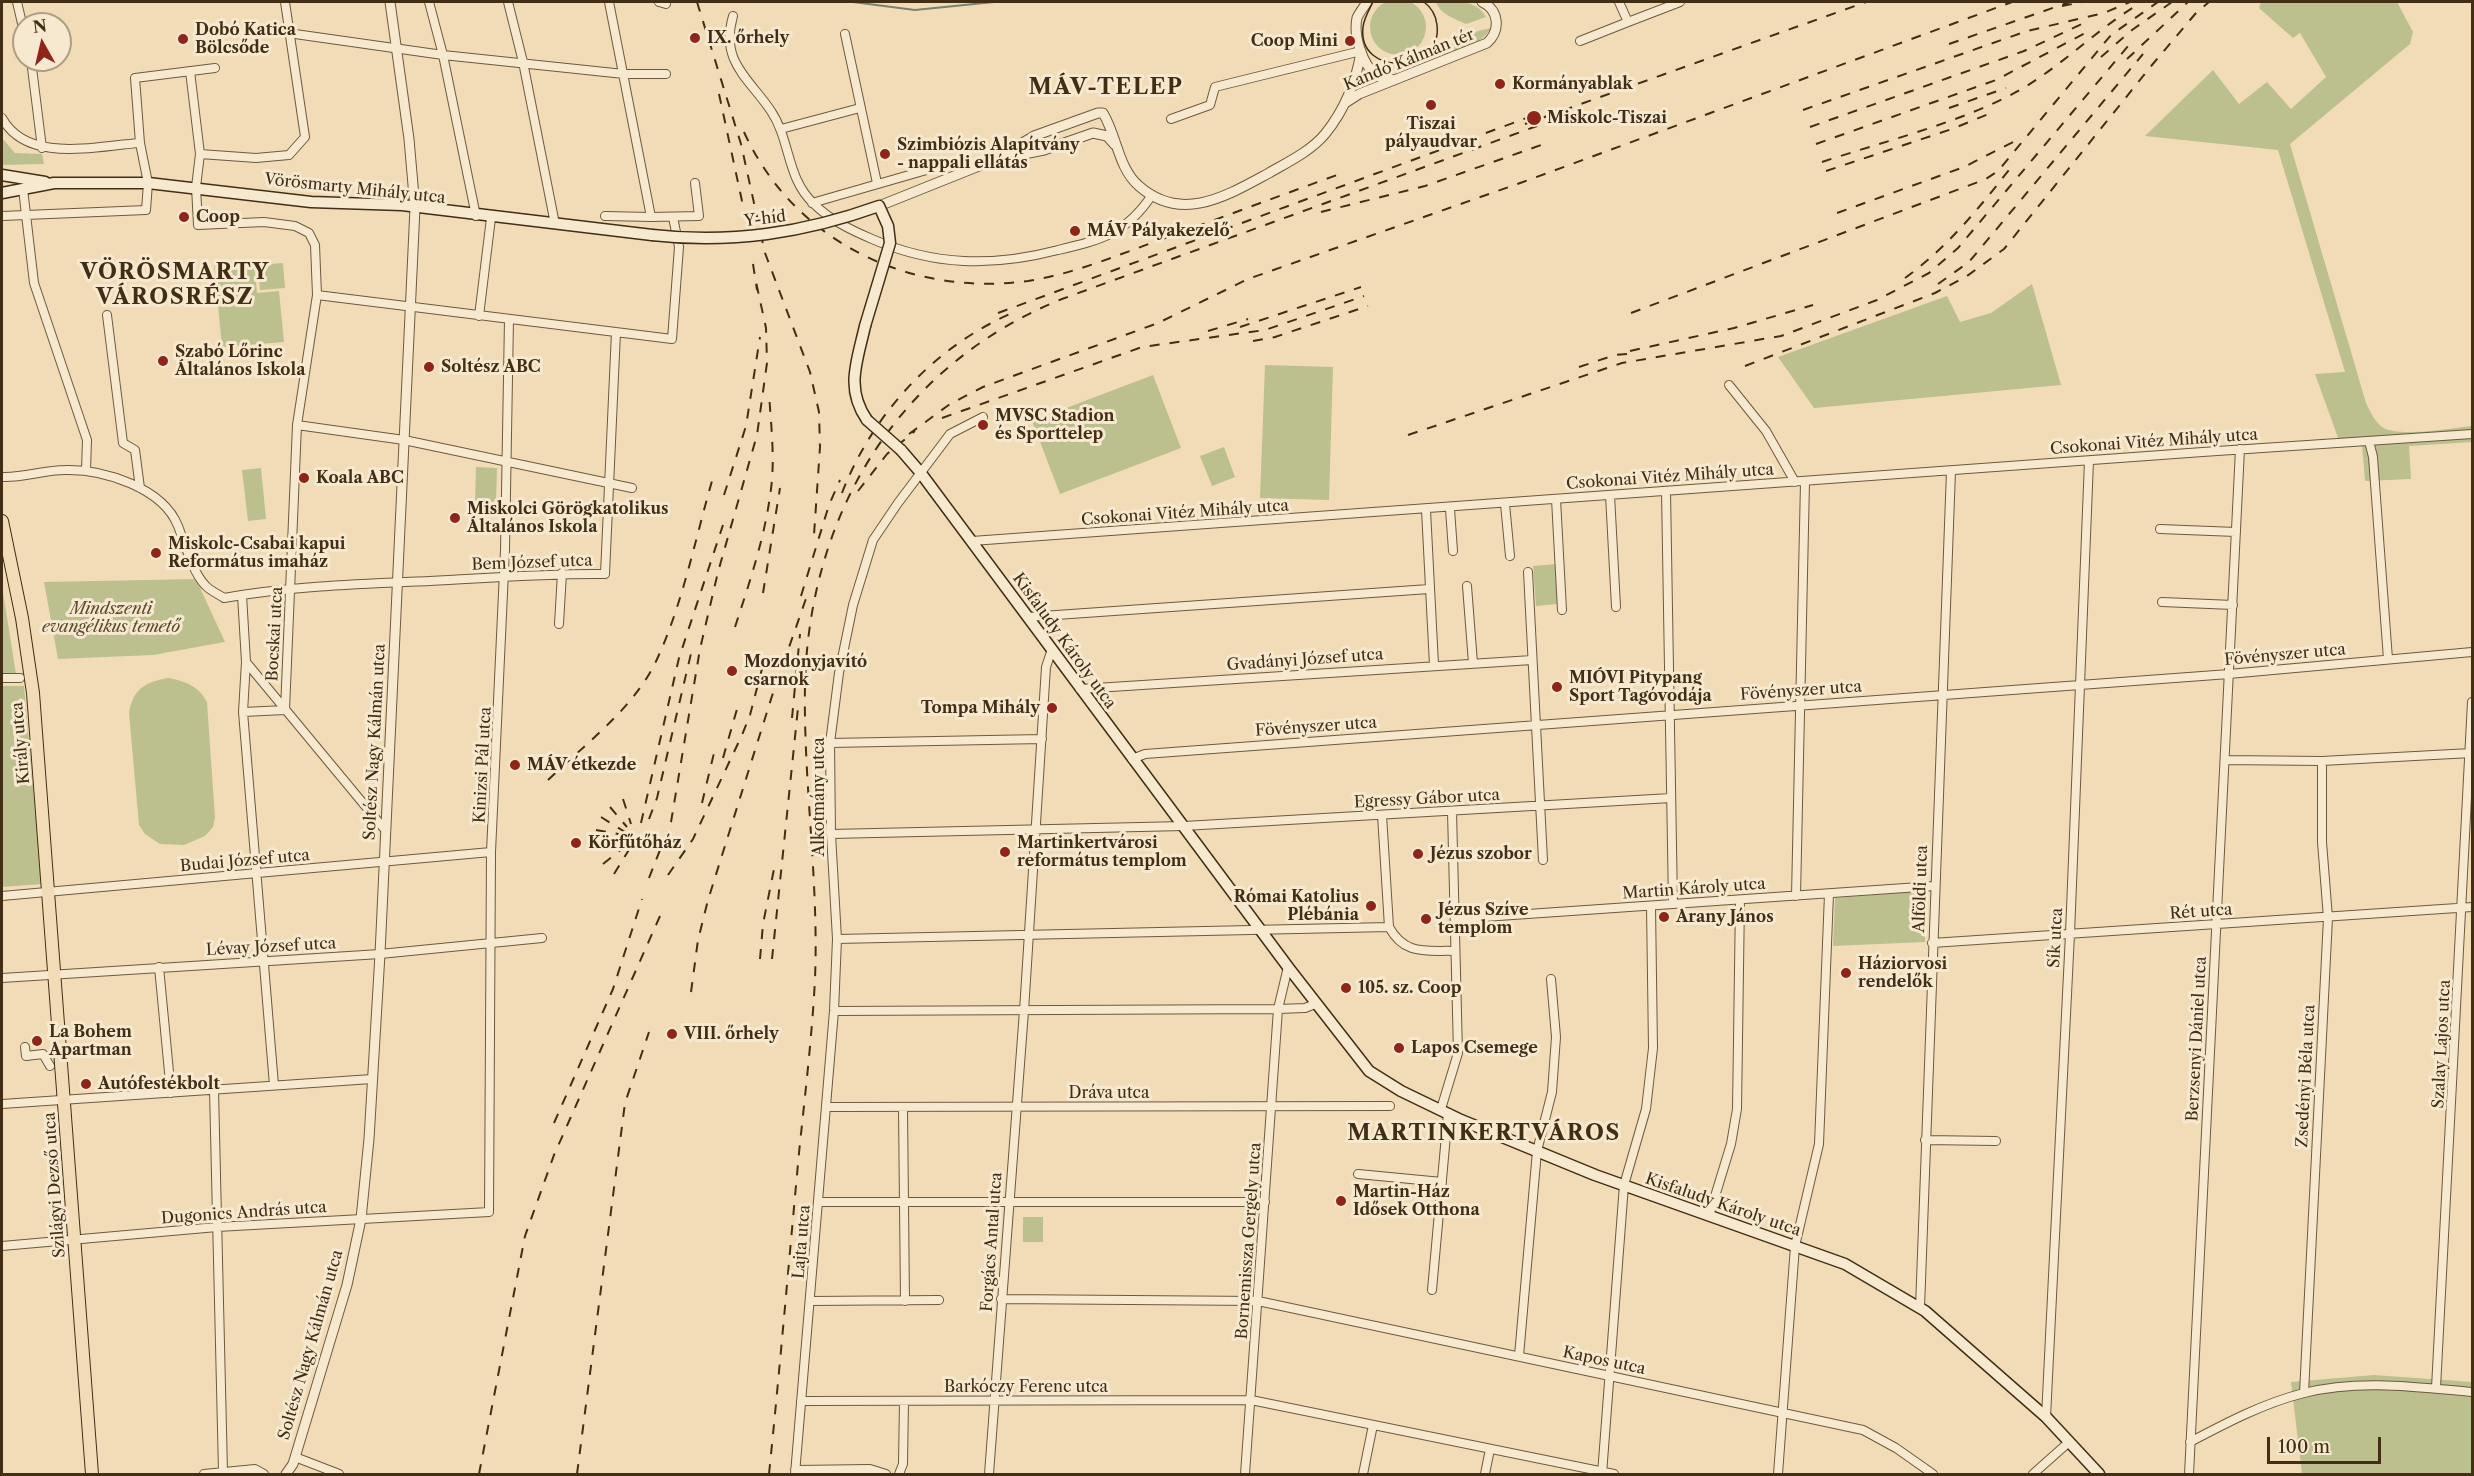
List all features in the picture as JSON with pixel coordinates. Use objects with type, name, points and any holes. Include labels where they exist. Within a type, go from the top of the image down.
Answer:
[{"type":"main road","name":"Vörösmarty Mihály utca","points":[[2,175],[54,183],[148,183],[311,202],[380,203],[491,218],[652,235]]},
{"type":"main road","name":"Vörösmarty Mihály utca","points":[[2,193],[54,183]]},
{"type":"main road","name":"Y-híd","points":[[652,235],[708,239],[766,235],[809,228],[879,206]]},
{"type":"main road","name":"Kisfaludy Károly utca","points":[[879,206],[888,226],[890,243],[865,326],[854,376],[857,404],[867,420],[901,450],[920,471],[1315,1004],[1369,1071],[1401,1091],[1537,1151],[1624,1185],[1845,1264],[1920,1308],[2046,1417],[2099,1474]]},
{"type":"main road","name":"Király utca","points":[[2,521],[24,630],[33,693],[50,892]]},
{"type":"main road","name":"Szilágyi Dezső utca","points":[[50,892],[92,1474]]},
{"type":"street","points":[[200,154],[256,158],[289,155],[306,137],[288,33],[285,2]]},
{"type":"street","name":"Soltész Nagy Kálmán utca","points":[[286,1474],[295,1457],[328,1356],[347,1285],[361,1219],[372,1079],[380,954],[415,208],[409,139],[390,2]]},
{"type":"street","points":[[429,2],[443,55],[476,216]]},
{"type":"street","points":[[508,2],[523,62],[555,225]]},
{"type":"street","points":[[609,2],[651,217]]},
{"type":"street","points":[[1367,2],[1357,19],[1361,51],[1367,65],[1376,76],[1389,80],[1400,79]]},
{"type":"street","name":"Kandó Kálmán tér","points":[[1344,104],[1359,94],[1487,43],[1495,32],[1496,20],[1493,9],[1482,2]]},
{"type":"street","points":[[1619,2],[1628,22]]},
{"type":"street","points":[[1580,41],[1680,2]]},
{"type":"street","points":[[733,16],[729,31],[734,63],[771,110],[781,129],[796,182],[812,203],[838,223],[884,245],[917,256],[949,262],[978,263],[1015,260],[1108,236],[1132,221],[1152,195]]},
{"type":"street","points":[[288,33],[443,55],[523,62],[624,75],[666,74]]},
{"type":"street","points":[[845,34],[877,183]]},
{"type":"street","points":[[1172,119],[1210,105],[1215,87],[1361,51]]},
{"type":"street","name":"Kandó Kálmán tér","points":[[1344,104],[1358,75],[1361,51]]},
{"type":"street","points":[[2,216],[146,210],[148,183],[140,143],[135,78],[215,68]]},
{"type":"street","points":[[190,71],[200,154],[196,187]]},
{"type":"street","points":[[32,72],[42,148]]},
{"type":"street","points":[[994,160],[1034,136],[1084,116],[1103,113],[1116,147],[1132,178],[1152,195],[1173,204],[1208,203],[1230,194],[1314,145],[1328,131],[1344,104]]},
{"type":"street","points":[[781,129],[860,108]]},
{"type":"street","points":[[2,118],[9,131],[24,142],[42,148],[140,143]]},
{"type":"street","points":[[994,160],[1044,150],[1093,133],[1107,136],[1116,147]]},
{"type":"street","name":"Y-híd","points":[[879,206],[994,160]]},
{"type":"street","points":[[812,203],[930,169]]},
{"type":"street","points":[[605,216],[699,216],[695,183]]},
{"type":"street","name":"Bocskai utca","points":[[196,187],[198,225],[264,222],[295,226],[309,233],[315,245],[317,295],[297,425],[285,710]]},
{"type":"street","points":[[23,189],[34,283],[87,440],[86,470]]},
{"type":"street","points":[[317,295],[672,339],[679,247],[674,217]]},
{"type":"street","points":[[479,316],[491,218]]},
{"type":"street","points":[[107,315],[123,443],[135,450],[140,488]]},
{"type":"street","name":"Kinizsi Pál utca","points":[[489,1212],[489,943],[491,852],[498,752],[508,319]]},
{"type":"street","name":"Bem József utca","points":[[2,477],[15,478],[63,470],[86,470],[116,477],[140,488],[174,515],[205,585],[224,598],[291,590],[398,583],[562,573],[605,574],[616,332]]},
{"type":"street","points":[[1729,386],[1766,430],[1795,482]]},
{"type":"street","name":"Alkotmány utca","points":[[834,1011],[837,939],[831,834],[830,743],[840,673],[854,605],[873,540],[920,471],[950,434],[983,417]]},
{"type":"street","points":[[297,425],[404,440],[632,488]]},
{"type":"street","name":"Csokonai Vitéz Mihály utca","points":[[972,541],[2472,434]]},
{"type":"street","points":[[2369,441],[2373,458],[2388,659]]},
{"type":"street","name":"Berzsenyi Dániel utca","points":[[2189,1474],[2240,449]]},
{"type":"street","name":"Sík utca","points":[[2046,1417],[2070,934],[2089,461]]},
{"type":"street","name":"Alföldi utca","points":[[1920,1308],[1951,471]]},
{"type":"street","points":[[1796,896],[1805,482]]},
{"type":"street","points":[[1666,491],[1673,904]]},
{"type":"street","points":[[1610,495],[1616,607]]},
{"type":"street","points":[[1556,499],[1562,610]]},
{"type":"street","points":[[1505,504],[1510,556]]},
{"type":"street","points":[[1450,508],[1453,551]]},
{"type":"street","points":[[1426,510],[1434,665]]},
{"type":"street","points":[[2160,529],[2236,532]]},
{"type":"street","points":[[1528,572],[1543,860]]},
{"type":"street","points":[[559,624],[562,573]]},
{"type":"street","points":[[1467,586],[1473,663]]},
{"type":"street","points":[[1028,617],[1429,589]]},
{"type":"street","points":[[242,595],[246,662],[243,712],[274,1085]]},
{"type":"street","points":[[2162,602],[2232,605]]},
{"type":"street","name":"Forgács Antal utca","points":[[989,1474],[1024,1011],[1046,667],[1052,649]]},
{"type":"street","name":"Fövényszer utca","points":[[1132,759],[1145,754],[1536,723],[2229,674],[2472,652]]},
{"type":"street","name":"Gvadányi József utca","points":[[1080,689],[1532,660]]},
{"type":"street","points":[[246,662],[386,831]]},
{"type":"street","points":[[2,678],[20,678]]},
{"type":"street","name":"Szalay Lajos utca","points":[[2436,1388],[2463,908],[2472,702]]},
{"type":"street","points":[[243,712],[285,710]]},
{"type":"street","points":[[830,743],[1042,739]]},
{"type":"street","points":[[2225,760],[2322,761],[2471,753]]},
{"type":"street","name":"Zsedényi Béla utca","points":[[2304,1393],[2328,918],[2322,842],[2322,761]]},
{"type":"street","name":"Egressy Gábor utca","points":[[831,834],[1184,826],[1671,798]]},
{"type":"street","points":[[1432,1290],[1442,1182],[1444,1111],[1458,1053],[1452,811]]},
{"type":"street","points":[[1382,815],[1389,927],[1395,938],[1408,948],[1455,951]]},
{"type":"street","name":"Budai József utca","points":[[2,896],[491,852]]},
{"type":"street","name":"Martin Károly utca","points":[[1455,919],[1934,886]]},
{"type":"street","points":[[1778,1474],[1795,1246],[1819,1144],[1829,894]]},
{"type":"street","points":[[1709,1216],[1731,1144],[1737,1108],[1740,900]]},
{"type":"street","points":[[1602,1473],[1624,1185],[1646,1109],[1653,1048],[1651,906]]},
{"type":"street","name":"Rét utca","points":[[1932,943],[2472,907]]},
{"type":"street","points":[[837,939],[1389,927]]},
{"type":"street","name":"Lévay József utca","points":[[2,978],[380,954],[542,938]]},
{"type":"street","points":[[159,967],[171,1093]]},
{"type":"street","points":[[1278,1009],[1288,967]]},
{"type":"street","points":[[1519,1356],[1537,1151],[1552,1092],[1556,1037],[1551,979]]},
{"type":"street","points":[[834,1011],[1278,1009],[1305,1008],[1315,1004]]},
{"type":"street","name":"Bornemissza Gergely utca","points":[[1245,1474],[1278,1009]]},
{"type":"street","name":"Lajta utca","points":[[795,1472],[834,1011]]},
{"type":"street","points":[[25,1047],[26,1056],[43,1054],[50,1066]]},
{"type":"street","points":[[2,1104],[372,1079]]},
{"type":"street","points":[[214,1090],[223,1472]]},
{"type":"street","name":"Dráva utca","points":[[827,1107],[1390,1106]]},
{"type":"street","points":[[903,1108],[905,1301]]},
{"type":"street","points":[[1925,1140],[1996,1141]]},
{"type":"street","points":[[1358,1174],[1442,1182]]},
{"type":"street","points":[[819,1202],[1265,1202]]},
{"type":"street","name":"Dugonics András utca","points":[[2,1246],[217,1227],[489,1212]]},
{"type":"street","name":"Kapos utca","points":[[1001,1299],[1258,1301],[1863,1430],[1896,1448],[1933,1474]]},
{"type":"street","points":[[810,1301],[939,1300]]},
{"type":"street","points":[[2190,1442],[2234,1419],[2304,1393],[2368,1386],[2436,1388],[2472,1392]]},
{"type":"street","name":"Barkóczy Ferenc utca","points":[[801,1401],[1251,1400],[1614,1474]]},
{"type":"street","points":[[899,1474],[903,1464],[904,1401]]},
{"type":"street","points":[[1363,1474],[1374,1425]]},
{"type":"street","points":[[2033,1474],[2069,1442]]},
{"type":"street","points":[[1485,1474],[1490,1449]]},
{"type":"street","points":[[295,1457],[339,1474]]},
{"type":"street","points":[[204,1474],[255,1469],[264,1474]]},
{"type":"street","points":[[795,1472],[870,1469],[886,1474]]},
{"type":"green space","points":[[1398,-1],[1418,7],[1426,27],[1418,47],[1398,55],[1378,47],[1370,27],[1378,7]]},
{"type":"green space","points":[[1436,2],[1465,3],[1477,7],[1486,17],[1466,24],[1444,13]]},
{"type":"green space","points":[[2261,2],[2397,2],[2413,32],[2410,44],[2290,144],[2366,403],[2375,419],[2382,427],[2400,432],[2472,426],[2472,442],[2409,446],[2411,479],[2365,481],[2362,445],[2341,446],[2315,374],[2345,372],[2278,150],[2145,136],[2213,70],[2239,104],[2267,82],[2291,109],[2326,77],[2300,33],[2293,38],[2259,8]]},
{"type":"green space","points":[[1491,28],[1482,39],[1470,46],[1442,55],[1452,44],[1463,37]]},
{"type":"green space","points":[[2,138],[15,153],[42,154],[44,164],[2,165]]},
{"type":"green space","points":[[254,259],[257,293],[279,291],[284,342],[222,347],[214,263]]},
{"type":"green space","points":[[283,263],[285,288],[260,290],[258,265]]},
{"type":"green space","points":[[2032,284],[2061,385],[1814,408],[1778,357],[1947,296],[1960,322],[1991,313]]},
{"type":"green space","points":[[1265,365],[1333,367],[1329,500],[1260,498]]},
{"type":"green space","points":[[1153,375],[1181,448],[1060,494],[1032,421]]},
{"type":"green space","points":[[1224,447],[1235,477],[1212,486],[1200,456]]},
{"type":"green space","points":[[476,467],[497,468],[496,502],[475,501]]},
{"type":"green space","points":[[261,468],[266,519],[248,521],[242,470]]},
{"type":"green space","points":[[1556,564],[1557,604],[1536,606],[1533,566]]},
{"type":"green space","name":"Mindszenti evangélikus temető","points":[[196,579],[225,642],[153,655],[58,659],[44,582]]},
{"type":"green space","name":"Mindszenti evangélikus temető","points":[[2,586],[16,674],[2,674]]},
{"type":"green space","points":[[168,678],[191,685],[204,696],[207,702],[215,818],[213,827],[205,836],[184,845],[160,844],[145,834],[139,825],[129,713],[134,698],[141,688]]},
{"type":"green space","points":[[2,686],[24,686],[42,884],[2,887]]},
{"type":"green space","points":[[1925,891],[1925,942],[1833,946],[1835,898]]},
{"type":"green space","points":[[1023,1217],[1043,1217],[1043,1242],[1023,1242]]},
{"type":"green space","points":[[2374,1375],[2472,1382],[2472,1474],[2302,1474],[2291,1382]]},
{"type":"waterway","points":[[853,2],[915,10],[994,2]]},
{"type":"tram line","points":[[1373,2],[1363,27],[1365,44],[1373,55],[1385,61],[1400,63],[1415,60],[1427,53],[1435,41],[1436,18],[1424,2]]},
{"type":"railway","points":[[697,2],[741,144],[765,253],[810,372],[819,412],[820,447],[814,535]]},
{"type":"railway","points":[[1525,124],[1866,2]]},
{"type":"railway","points":[[909,434],[950,404],[983,387],[1158,323],[1248,279],[1523,182],[2012,2]]},
{"type":"railway","points":[[1949,44],[2070,2]]},
{"type":"railway","points":[[2062,6],[2083,2]]},
{"type":"railway","points":[[1803,110],[2027,31],[2104,13],[2130,2]]},
{"type":"railway","points":[[1631,313],[1986,179],[1998,171],[2111,35],[2158,2]]},
{"type":"railway","points":[[2101,57],[2132,30],[2172,2]]},
{"type":"railway","points":[[2127,59],[2188,2]]},
{"type":"railway","points":[[1745,366],[1935,293],[1967,276],[2004,249],[2152,65],[2196,13],[2209,2]]},
{"type":"railway","points":[[1822,162],[1949,121],[1998,101],[2036,80],[2139,4]]},
{"type":"railway","points":[[1810,127],[2024,51],[2082,24]]},
{"type":"railway","points":[[1816,144],[1996,80],[2089,31]]},
{"type":"railway","points":[[1408,435],[1622,363],[1781,336],[1877,300],[1929,273],[1958,248],[2134,39]]},
{"type":"railway","points":[[1938,284],[1969,262],[2143,54]]},
{"type":"railway","points":[[1949,108],[2006,88]]},
{"type":"railway","points":[[719,94],[742,201],[753,237]]},
{"type":"railway","points":[[1826,171],[1952,129],[1991,113]]},
{"type":"railway","points":[[998,313],[1532,116]]},
{"type":"railway","points":[[769,1474],[815,979],[815,905],[805,720],[805,683],[811,619],[825,559],[846,503],[875,450],[911,403],[955,362],[1005,327],[1062,299],[1537,126]]},
{"type":"railway","points":[[744,132],[766,171],[793,204],[825,232],[860,254],[899,270],[941,280],[984,284],[1028,281],[1076,270],[1337,175]]},
{"type":"railway","points":[[1837,213],[1964,167],[2021,138]]},
{"type":"railway","points":[[1321,212],[1425,186],[1544,144]]},
{"type":"railway","points":[[1905,278],[1949,240],[2012,166]]},
{"type":"railway","points":[[753,264],[757,290]]},
{"type":"railway","points":[[649,878],[671,822],[700,649],[718,572],[757,435],[767,363],[766,328],[756,282]]},
{"type":"railway","points":[[1240,327],[1361,287]]},
{"type":"railway","points":[[942,418],[1142,347],[1265,330],[1364,296]]},
{"type":"railway","points":[[1630,351],[1734,328],[1813,305]]},
{"type":"railway","points":[[1253,341],[1275,337],[1368,306]]},
{"type":"railway","points":[[842,493],[870,437],[908,387],[955,345],[1010,314]]},
{"type":"railway","points":[[1208,331],[1248,319]]},
{"type":"railway","points":[[724,495],[746,426],[760,337]]},
{"type":"railway","points":[[1579,367],[1615,355],[1637,353]]},
{"type":"railway","points":[[735,627],[761,542],[771,489],[773,453],[769,393]]},
{"type":"railway","points":[[858,491],[887,454],[915,431]]},
{"type":"railway","points":[[801,596],[829,505],[840,480]]},
{"type":"railway","points":[[548,780],[624,708],[649,675],[675,615],[712,481]]},
{"type":"railway","points":[[763,593],[780,488]]},
{"type":"railway","points":[[641,823],[679,658],[723,525]]},
{"type":"railway","points":[[691,992],[698,940],[708,900],[772,696],[809,590]]},
{"type":"railway","points":[[792,718],[800,634]]},
{"type":"railway","points":[[649,819],[657,798],[693,645]]},
{"type":"railway","points":[[668,875],[693,839],[742,735],[750,715],[764,661]]},
{"type":"railway","points":[[772,959],[798,708]]},
{"type":"railway","points":[[723,758],[737,709]]},
{"type":"railway","points":[[702,803],[714,753]]},
{"type":"railway","points":[[623,799],[631,824]]},
{"type":"railway","points":[[610,807],[627,827]]},
{"type":"railway","points":[[601,817],[625,832]]},
{"type":"railway","points":[[596,830],[624,835]]},
{"type":"railway","points":[[596,847],[625,841]]},
{"type":"railway","points":[[603,864],[627,845]]},
{"type":"railway","points":[[614,874],[630,848]]},
{"type":"railway","points":[[760,959],[763,924],[774,869]]},
{"type":"railway","points":[[554,1123],[613,989],[642,899]]},
{"type":"railway","points":[[479,1474],[525,1236],[554,1155],[660,916]]},
{"type":"railway","points":[[577,1474],[625,1103],[649,1032]]},
{"type":"place","name":"IX. őrhely","points":[[695,38]]},
{"type":"place","name":"Dobó Katica Bölcsőde","points":[[183,39]]},
{"type":"place","name":"Coop Mini","points":[[1350,41]]},
{"type":"place","name":"Kormányablak","points":[[1500,84]]},
{"type":"place","name":"Tiszai pályaudvar","points":[[1431,105]]},
{"type":"place","name":"Miskolc-Tiszai","points":[[1534,118]]},
{"type":"place","name":"Szimbiózis Alapítvány - nappali ellátás","points":[[885,154]]},
{"type":"place","name":"Coop","points":[[184,217]]},
{"type":"place","name":"MÁV Pályakezelő","points":[[1075,231]]},
{"type":"place","name":"Szabó Lőrinc Általános Iskola","points":[[163,361]]},
{"type":"place","name":"Soltész ABC","points":[[429,367]]},
{"type":"place","name":"MVSC Stadion és Sporttelep","points":[[983,425]]},
{"type":"place","name":"Koala ABC","points":[[304,478]]},
{"type":"place","name":"Miskolci Görögkatolikus Általános Iskola","points":[[455,518]]},
{"type":"place","name":"Miskolc-Csabai kapui Református imaház","points":[[156,553]]},
{"type":"place","name":"Mozdonyjavító csarnok","points":[[732,671]]},
{"type":"place","name":"MIÓVI Pitypang Sport Tagóvodája","points":[[1557,687]]},
{"type":"place","name":"Tompa Mihály","points":[[1052,708]]},
{"type":"place","name":"MÁV étkezde","points":[[515,765]]},
{"type":"place","name":"Körfűtőház","points":[[576,843]]},
{"type":"place","name":"Martinkertvárosi református templom","points":[[1005,852]]},
{"type":"place","name":"Jézus szobor","points":[[1418,854]]},
{"type":"place","name":"Római Katolius Plébánia","points":[[1371,906]]},
{"type":"place","name":"Arany János","points":[[1664,917]]},
{"type":"place","name":"Jézus Szíve templom","points":[[1426,919]]},
{"type":"place","name":"Háziorvosi rendelők","points":[[1846,973]]},
{"type":"place","name":"105. sz. Coop","points":[[1346,988]]},
{"type":"place","name":"VIII. őrhely","points":[[672,1034]]},
{"type":"place","name":"La Bohem Apartman","points":[[37,1041]]},
{"type":"place","name":"Lapos Csemege","points":[[1399,1048]]},
{"type":"place","name":"Autófestékbolt","points":[[86,1084]]},
{"type":"place","name":"Martin-Ház Idősek Otthona","points":[[1341,1201]]},
{"type":"district","name":"MÁV-TELEP","points":[[1106,88]]},
{"type":"district","name":"VÖRÖSMARTY VÁROSRÉSZ","points":[[175,286]]},
{"type":"district","name":"MARTINKERTVÁROS","points":[[1484,1134]]}]
